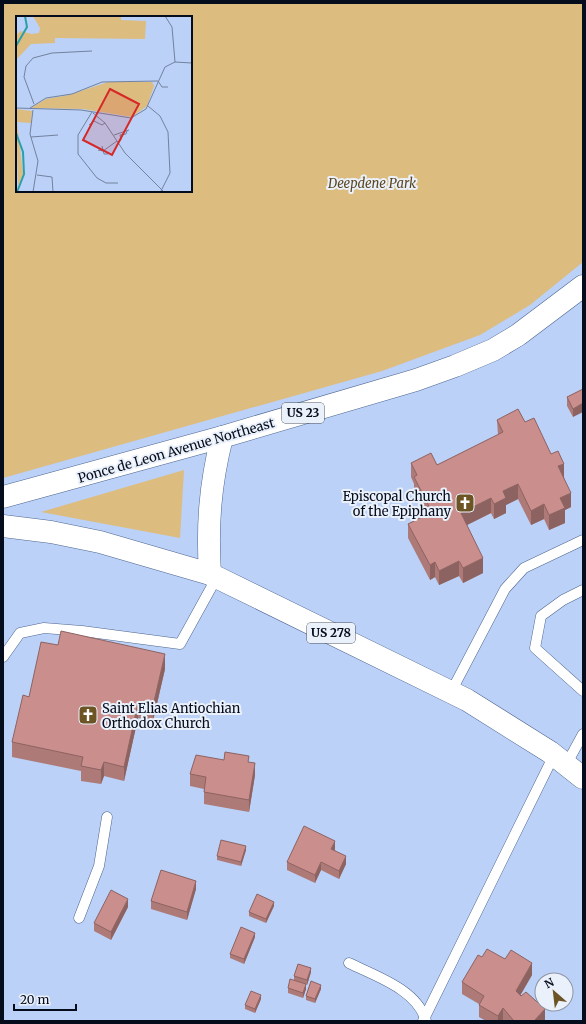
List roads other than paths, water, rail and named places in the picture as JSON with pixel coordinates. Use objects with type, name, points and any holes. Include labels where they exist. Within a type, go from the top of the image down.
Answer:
[{"type":"main road","name":"Ponce de Leon Avenue Northeast","points":[[3,497],[222,437],[416,380],[455,366],[493,350],[518,335],[583,286]]},
{"type":"main road","points":[[214,576],[208,534],[214,471],[222,437]]},
{"type":"main road","name":"US 278","points":[[3,526],[51,532],[100,542],[214,576],[467,700],[560,760],[583,778]]},
{"type":"lane","points":[[451,692],[505,589],[524,568],[583,540]]},
{"type":"lane","points":[[3,657],[20,633],[44,628],[82,631],[180,644],[214,576]]},
{"type":"lane","points":[[583,590],[563,600],[541,616],[535,648],[583,690]]},
{"type":"lane","points":[[424,1019],[560,760],[583,734]]},
{"type":"lane","points":[[79,918],[99,866],[108,817]]},
{"type":"lane","points":[[349,963],[398,988],[412,999],[424,1019]]},
{"type":"place","name":"Episcopal Church of the Epiphany","points":[[465,503]]},
{"type":"place","name":"Saint Elias Antiochian Orthodox Church","points":[[88,715]]},
{"type":"park label","name":"Deepdene Park","points":[[372,183]]}]
